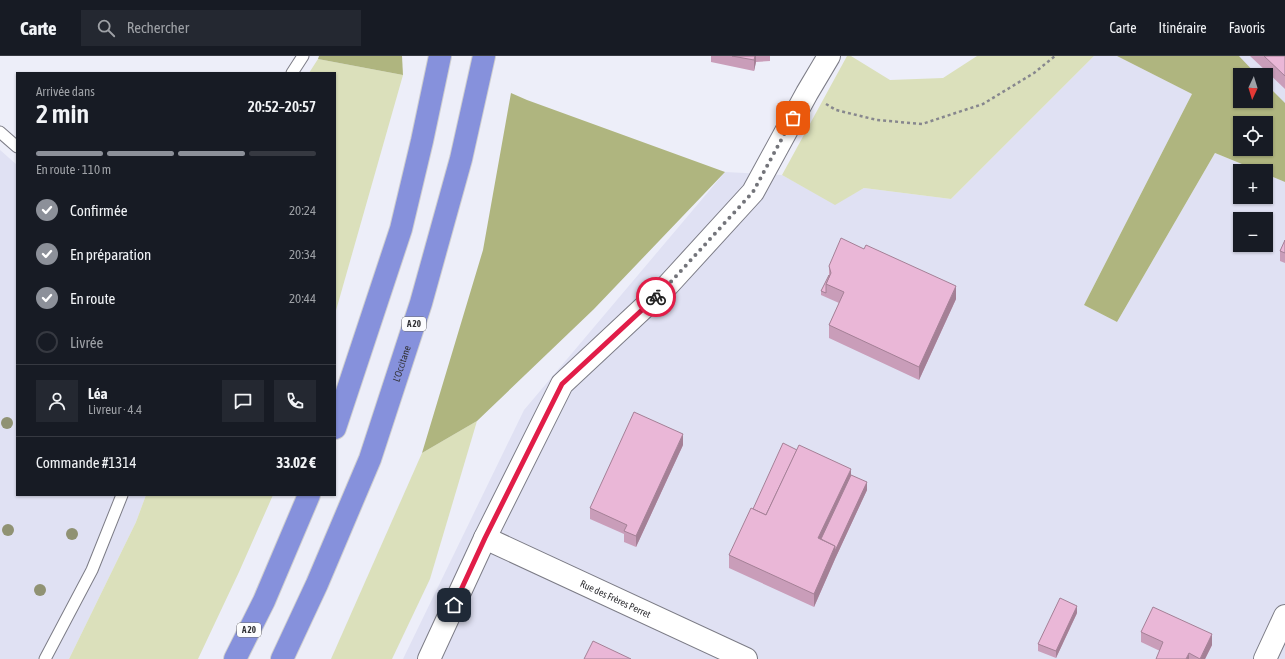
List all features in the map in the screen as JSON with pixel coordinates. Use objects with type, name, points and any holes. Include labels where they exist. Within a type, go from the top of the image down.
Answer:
[{"type":"highway","points":[[336,425],[401,229],[440,56]]},
{"type":"highway","name":"L'Occitane","points":[[282,659],[317,584],[370,459],[421,303],[461,159],[484,56]]},
{"type":"highway","name":"A 20","points":[[235,659],[264,601],[309,496]]},
{"type":"highway","points":[[290,659],[317,584]]},
{"type":"highway","points":[[228,659],[264,601]]},
{"type":"street","points":[[429,659],[485,538],[562,384],[668,285],[753,192],[807,93],[830,56]]},
{"type":"street","name":"Rue des Frères Perret","points":[[485,538],[746,659]]},
{"type":"street","points":[[1265,659],[1285,616]]},
{"type":"lane","points":[[293,72],[304,56]]},
{"type":"lane","points":[[0,132],[16,146]]},
{"type":"lane","points":[[45,659],[92,570],[122,496]]},
{"type":"path","points":[[807,93],[836,110],[877,120],[922,124],[983,104],[1034,73],[1055,56]]},
{"type":"shaded area","points":[[1094,56],[1117,56],[1192,94],[1084,305],[1117,322],[1215,153],[1242,164],[1233,164],[1233,204],[1273,204],[1273,177],[1285,182],[1285,659],[403,659],[524,410],[725,172],[782,175],[835,204],[864,188],[951,199]]},
{"type":"shaded area","points":[[1238,56],[1285,56],[1285,104],[1273,91],[1273,68],[1250,68]]},
{"type":"shaded area","points":[[0,150],[16,164],[16,496],[146,496],[136,522],[69,659],[0,659]]},
{"type":"green space","points":[[319,56],[402,56],[403,75],[318,59]]},
{"type":"green space","points":[[847,56],[851,56],[890,80],[943,78],[977,56],[1094,56],[951,199],[864,188],[835,205],[782,175]]},
{"type":"green space","points":[[1117,56],[1239,56],[1250,68],[1233,68],[1233,108],[1273,108],[1273,91],[1285,103],[1285,182],[1273,177],[1273,164],[1242,164],[1215,153],[1117,322],[1084,305],[1192,94]]},
{"type":"green space","points":[[318,59],[403,75],[336,310],[336,72],[310,72]]},
{"type":"green space","points":[[511,93],[725,172],[594,309],[477,421],[422,453],[483,250]]},
{"type":"green space","points":[[477,421],[430,579],[392,659],[331,659],[422,453]]},
{"type":"green space","points":[[146,496],[273,496],[198,659],[69,659],[136,522]]},
{"type":"building","points":[[732,56],[755,56],[754,60]]},
{"type":"building","points":[[1264,56],[1285,56],[1285,76]]},
{"type":"building","points":[[841,238],[864,249],[866,245],[956,286],[919,367],[829,325],[844,292],[826,284],[831,273],[829,266]]},
{"type":"building","points":[[1285,240],[1285,253],[1280,251]]},
{"type":"building","points":[[829,275],[826,284],[826,293],[821,291]]},
{"type":"building","points":[[634,412],[683,434],[636,536],[624,531],[627,525],[590,508]]},
{"type":"building","points":[[783,443],[797,450],[766,515],[753,509]]},
{"type":"building","points":[[799,445],[851,469],[818,538],[835,546],[814,594],[729,555],[751,508],[766,515]]},
{"type":"building","points":[[851,475],[867,482],[835,551],[835,546],[821,539]]},
{"type":"building","points":[[1060,598],[1077,606],[1056,651],[1038,644]]},
{"type":"building","points":[[1153,607],[1212,634],[1200,659],[1189,653],[1186,659],[1156,659],[1163,642],[1141,632]]},
{"type":"building","points":[[593,641],[631,659],[584,659]]},
{"type":"way so far","points":[[656,297],[753,192],[793,118]]},
{"type":"route","points":[[454,605],[485,538],[562,384],[656,297]]}]
